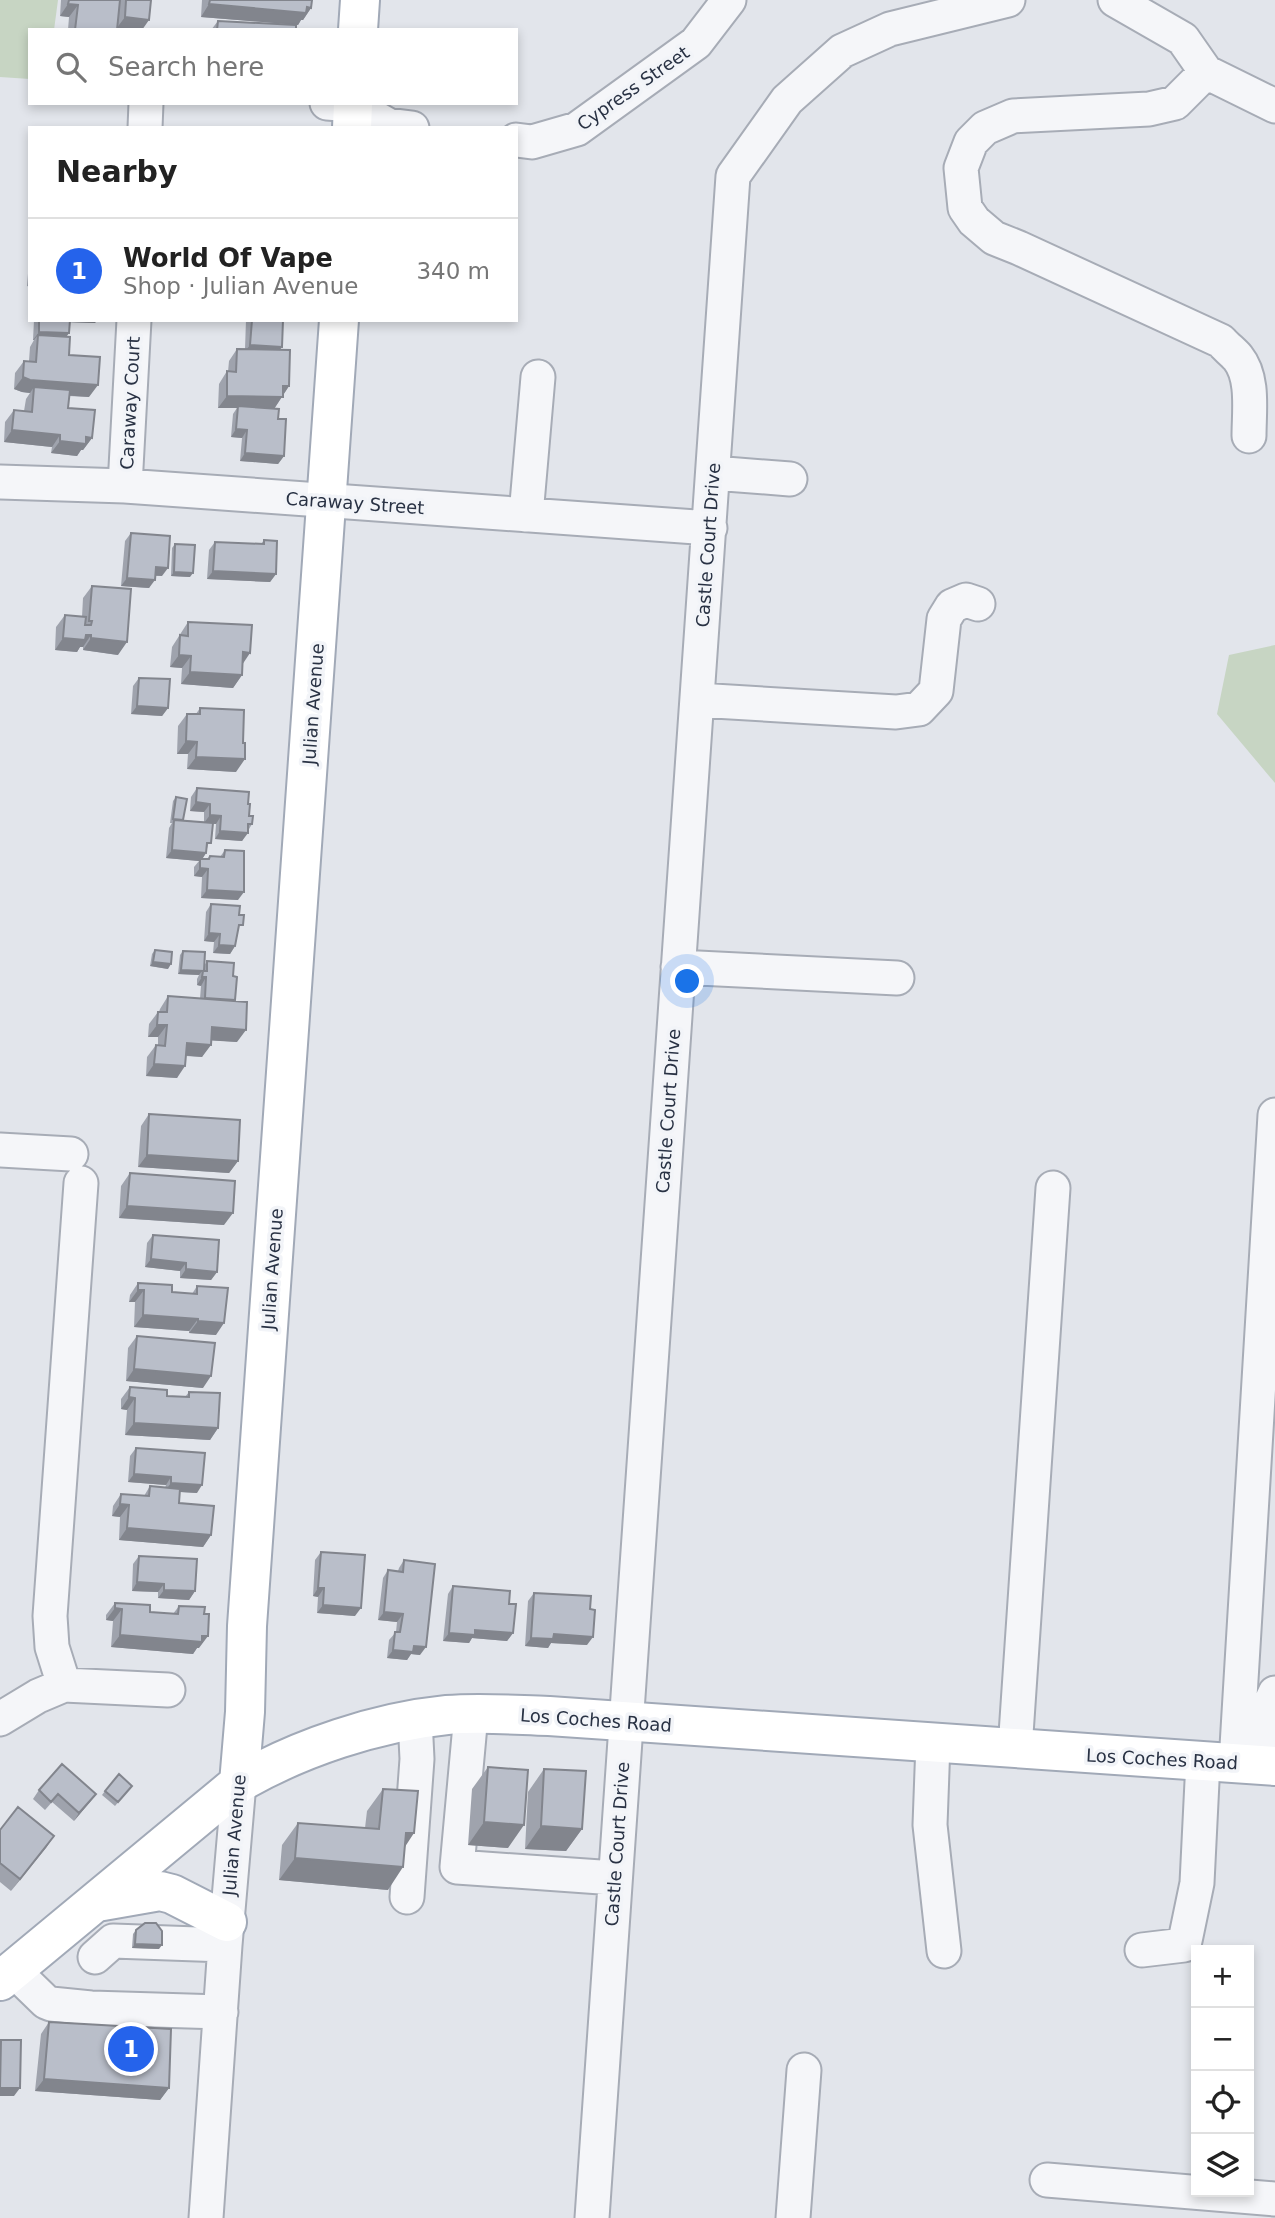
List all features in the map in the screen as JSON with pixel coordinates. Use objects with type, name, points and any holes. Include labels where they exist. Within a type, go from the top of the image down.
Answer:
[{"type":"main road","points":[[358,28],[360,0]]},
{"type":"main road","name":"Julian Avenue","points":[[239,1783],[245,1712],[247,1612],[339,322]]},
{"type":"main road","name":"Los Coches Road","points":[[6,1975],[239,1783],[268,1766],[305,1751],[415,1719],[471,1714],[625,1721],[1243,1764]]},
{"type":"main road","points":[[78,1914],[160,1891],[172,1895],[226,1934]]},
{"type":"street","name":"Cypress Street","points":[[518,140],[532,142],[577,129],[696,43],[729,0]]},
{"type":"street","name":"Castle Court Drive","points":[[592,2218],[733,176],[787,100],[842,51],[890,29],[1008,0]]},
{"type":"street","points":[[1115,0],[1183,39],[1206,72],[1275,106]]},
{"type":"street","points":[[1206,72],[1175,103],[1149,109],[1013,116],[985,128],[971,142],[961,168],[965,208],[974,221],[994,239],[1221,341],[1238,358],[1245,370],[1249,390],[1249,436]]},
{"type":"street","points":[[145,126],[146,105]]},
{"type":"street","points":[[346,110],[396,126]]},
{"type":"street","name":"Caraway Court","points":[[125,486],[134,322]]},
{"type":"street","points":[[526,515],[538,377]]},
{"type":"street","points":[[713,473],[790,479]]},
{"type":"street","name":"Caraway Street","points":[[0,482],[125,486],[710,528]]},
{"type":"street","points":[[697,700],[896,712],[919,709],[936,691],[944,619],[952,606],[966,600],[978,604]]},
{"type":"street","points":[[678,967],[897,978]]},
{"type":"street","points":[[1243,1764],[1275,1115]]},
{"type":"street","points":[[0,1150],[76,1169],[50,1616],[51,1647],[64,1685]]},
{"type":"street","points":[[1015,1749],[1053,1188]]},
{"type":"street","points":[[0,1719],[38,1696],[64,1685],[168,1690]]},
{"type":"street","points":[[1142,1950],[1184,1945],[1197,1883],[1243,1764],[1263,1726],[1275,1693]]},
{"type":"street","points":[[471,1714],[457,1867],[615,1878]]},
{"type":"street","points":[[407,1897],[417,1759],[415,1719]]},
{"type":"street","points":[[933,1743],[930,1825],[944,1951]]},
{"type":"street","name":"Julian Avenue","points":[[206,2218],[239,1783]]},
{"type":"street","points":[[78,1914],[95,1956],[91,2008]]},
{"type":"street","points":[[95,1956],[113,1941],[226,1934]]},
{"type":"street","points":[[6,1975],[46,2002],[91,2008],[222,2012]]},
{"type":"street","points":[[793,2218],[804,2070]]},
{"type":"street","points":[[1046,2180],[1275,2199]]},
{"type":"green space","points":[[0,0],[58,0],[54,28],[28,28],[28,79],[0,77]]},
{"type":"green space","points":[[1275,645],[1275,783],[1217,714],[1229,655]]},
{"type":"building","points":[[69,0],[120,0],[117,28],[75,28],[78,5],[68,4]]},
{"type":"building","points":[[126,0],[151,0],[149,20],[125,17]]},
{"type":"building","points":[[210,0],[312,0],[311,8],[307,7],[306,13],[209,4]]},
{"type":"building","points":[[218,21],[296,25],[296,28],[217,28]]},
{"type":"building","points":[[39,322],[70,322],[69,333],[39,332]]},
{"type":"building","points":[[252,322],[283,322],[282,347],[250,345]]},
{"type":"building","points":[[38,335],[70,337],[69,355],[100,357],[98,385],[30,380],[23,377],[24,361],[36,362]]},
{"type":"building","points":[[237,349],[290,350],[289,386],[283,386],[283,397],[227,396],[227,371],[236,372]]},
{"type":"building","points":[[34,387],[70,390],[68,408],[95,410],[92,438],[86,437],[86,444],[60,441],[60,435],[12,430],[14,410],[32,412]]},
{"type":"building","points":[[238,406],[279,409],[278,419],[286,419],[284,456],[245,453],[247,430],[236,429]]},
{"type":"building","points":[[131,533],[170,536],[168,568],[156,567],[155,580],[127,578]]},
{"type":"building","points":[[264,540],[277,541],[276,574],[213,571],[215,542],[264,544]]},
{"type":"building","points":[[175,544],[195,545],[193,573],[174,572]]},
{"type":"building","points":[[92,586],[131,589],[127,642],[91,638],[91,635],[86,635],[85,640],[63,638],[65,615],[86,617],[85,625],[91,625],[92,621],[89,621]]},
{"type":"building","points":[[188,622],[252,625],[250,653],[243,652],[242,675],[190,672],[191,656],[179,655],[180,635],[188,636]]},
{"type":"building","points":[[139,678],[170,679],[168,708],[137,706]]},
{"type":"building","points":[[200,708],[244,710],[245,759],[196,757],[197,742],[186,741],[187,714],[200,714]]},
{"type":"building","points":[[197,788],[249,792],[249,816],[253,816],[252,824],[248,824],[248,833],[220,831],[221,816],[210,815],[210,804],[196,802]]},
{"type":"building","points":[[176,797],[187,799],[183,820],[173,819]]},
{"type":"building","points":[[174,820],[213,823],[211,843],[207,843],[206,853],[172,850]]},
{"type":"building","points":[[225,850],[244,851],[244,892],[207,890],[208,869],[200,868],[200,859],[209,859],[210,856],[224,857]]},
{"type":"building","points":[[211,904],[240,906],[239,915],[244,915],[243,925],[239,925],[235,946],[219,945],[220,934],[209,933]]},
{"type":"building","points":[[155,950],[172,952],[171,964],[153,962]]},
{"type":"building","points":[[183,951],[205,952],[204,971],[181,970]]},
{"type":"building","points":[[207,961],[234,963],[233,976],[237,977],[235,1000],[205,998],[206,977],[202,977],[203,971],[207,971]]},
{"type":"building","points":[[168,996],[247,1002],[246,1030],[212,1027],[211,1045],[187,1043],[185,1066],[154,1064],[156,1045],[165,1046],[167,1025],[157,1025],[158,1012],[167,1012]]},
{"type":"building","points":[[149,1114],[240,1120],[238,1161],[147,1155]]},
{"type":"building","points":[[130,1173],[235,1181],[233,1213],[127,1206]]},
{"type":"building","points":[[153,1235],[219,1240],[217,1272],[186,1269],[186,1263],[151,1259]]},
{"type":"building","points":[[138,1283],[172,1285],[172,1292],[197,1294],[197,1286],[228,1288],[224,1323],[143,1315],[144,1290],[138,1290]]},
{"type":"building","points":[[137,1336],[215,1343],[211,1376],[134,1369]]},
{"type":"building","points":[[130,1387],[167,1390],[167,1396],[189,1397],[189,1392],[220,1393],[218,1428],[134,1423],[135,1398],[129,1397]]},
{"type":"building","points":[[136,1448],[205,1453],[202,1485],[171,1483],[171,1477],[134,1474]]},
{"type":"building","points":[[150,1486],[180,1489],[179,1503],[214,1506],[211,1535],[127,1528],[129,1505],[120,1504],[121,1494],[149,1496]]},
{"type":"building","points":[[321,1552],[365,1555],[361,1608],[323,1605],[324,1588],[318,1588]]},
{"type":"building","points":[[139,1556],[197,1559],[195,1591],[164,1590],[164,1584],[137,1582]]},
{"type":"building","points":[[404,1560],[435,1564],[426,1647],[414,1646],[413,1652],[393,1650],[395,1632],[400,1632],[403,1614],[384,1612],[388,1570],[403,1572]]},
{"type":"building","points":[[453,1586],[510,1591],[509,1604],[516,1604],[513,1633],[475,1630],[475,1635],[449,1633]]},
{"type":"building","points":[[534,1593],[591,1596],[590,1609],[595,1610],[593,1637],[554,1634],[553,1639],[531,1638]]},
{"type":"building","points":[[115,1603],[150,1605],[150,1612],[178,1614],[179,1606],[205,1607],[204,1614],[209,1614],[208,1636],[202,1636],[202,1642],[120,1635],[122,1609],[115,1608]]},
{"type":"building","points":[[62,1764],[96,1794],[79,1813],[58,1794],[51,1802],[39,1790]]},
{"type":"building","points":[[488,1767],[528,1770],[524,1825],[484,1822]]},
{"type":"building","points":[[544,1769],[586,1771],[582,1829],[541,1826]]},
{"type":"building","points":[[119,1774],[132,1786],[118,1802],[105,1791]]},
{"type":"building","points":[[383,1789],[418,1791],[414,1833],[406,1833],[403,1867],[295,1858],[298,1823],[379,1829]]},
{"type":"building","points":[[18,1807],[54,1836],[20,1879],[0,1863],[0,1830]]},
{"type":"building","points":[[145,1923],[156,1923],[162,1931],[162,1945],[135,1944],[136,1930]]},
{"type":"building","points":[[49,2022],[171,2029],[169,2088],[44,2079]]},
{"type":"building","points":[[1,2040],[21,2040],[20,2088],[0,2088]]},
{"type":"place","name":"World Of Vape","points":[[131,2049]]}]
